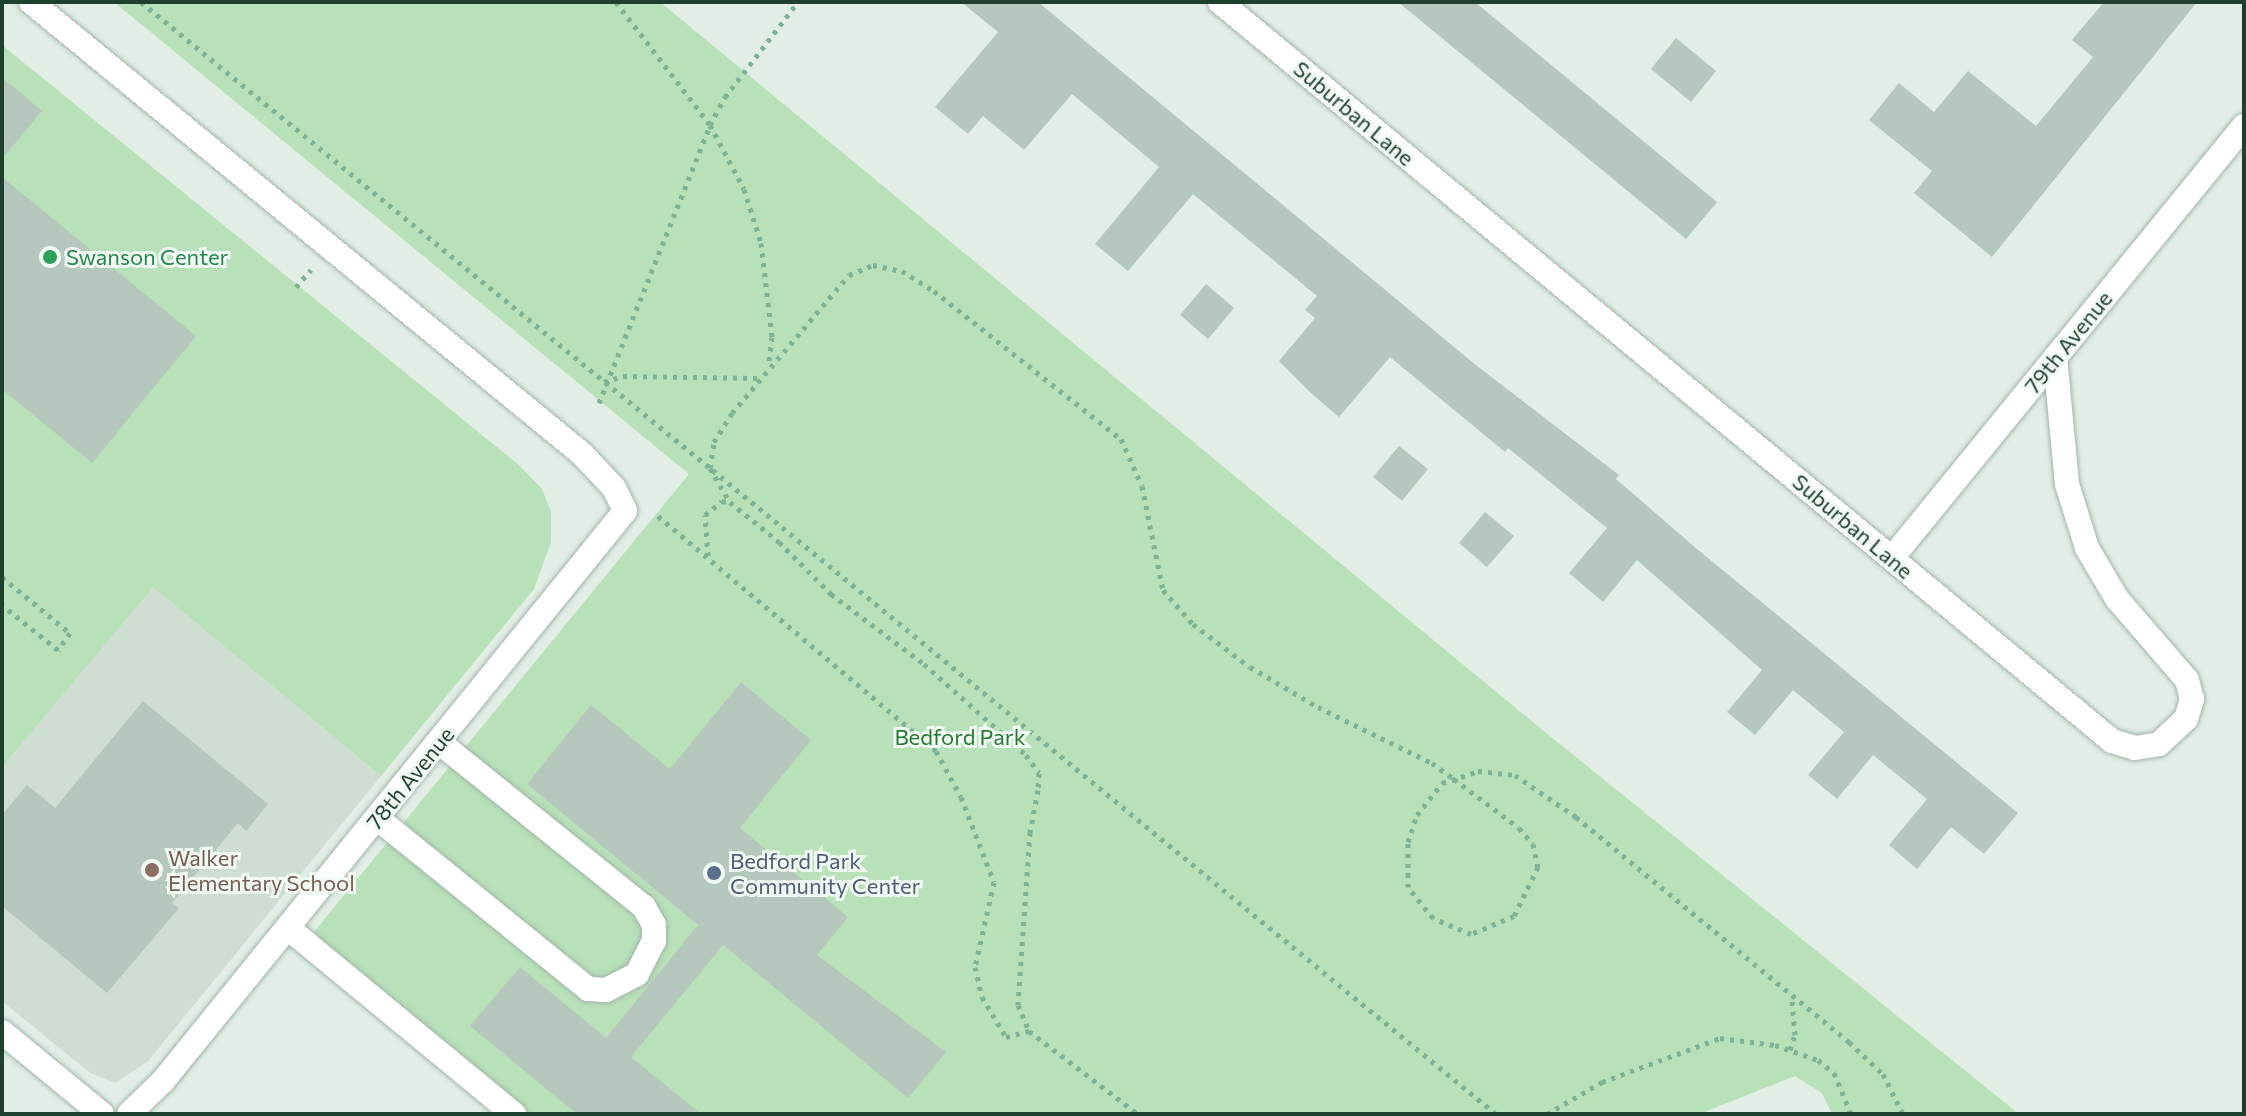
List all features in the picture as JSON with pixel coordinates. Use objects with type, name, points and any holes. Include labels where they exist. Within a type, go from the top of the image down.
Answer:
[{"type":"street","name":"78th Avenue","points":[[31,2],[582,454],[614,488],[625,511],[163,1081],[129,1114]]},
{"type":"street","name":"Suburban Lane","points":[[1220,2],[2112,741],[2135,748],[2159,744],[2186,719],[2192,699],[2187,680],[2117,599],[2087,548],[2067,484],[2055,358]]},
{"type":"street","name":"79th Avenue","points":[[1892,558],[2244,126]]},
{"type":"street","points":[[377,818],[588,989],[606,990],[637,974],[654,941],[654,925],[644,907],[439,742]]},
{"type":"street","points":[[288,928],[514,1114]]},
{"type":"street","points":[[2,1032],[102,1114]]},
{"type":"path","points":[[141,2],[1496,1114]]},
{"type":"path","points":[[616,2],[710,125],[756,220],[772,337],[768,366]]},
{"type":"path","points":[[599,403],[603,382],[710,125],[725,97],[798,2]]},
{"type":"path","points":[[1138,1114],[1029,1031],[1018,1005],[1016,984],[1039,773],[1000,729],[924,664],[854,615],[730,502],[710,468],[714,442],[758,378],[849,275],[873,265],[913,278],[1121,439],[1142,486],[1163,590],[1193,624],[1250,667],[1454,779],[1519,828],[1538,856],[1535,882],[1514,916],[1471,934],[1433,918],[1408,887],[1408,842],[1417,815],[1442,783],[1454,779],[1494,771],[1534,786],[1883,1074],[1903,1114]]},
{"type":"path","points":[[603,382],[623,376],[758,378]]},
{"type":"path","points":[[708,556],[705,515],[722,501],[730,502]]},
{"type":"path","points":[[658,516],[936,751],[961,797],[994,882],[975,967],[982,997],[1006,1037],[1029,1031]]},
{"type":"path","points":[[2,577],[70,633],[58,650],[2,605]]},
{"type":"path","points":[[1790,1050],[1795,1035],[1792,996]]},
{"type":"path","points":[[1547,1114],[1602,1082],[1698,1042],[1743,1038],[1818,1060],[1834,1073],[1851,1114]]},
{"type":"shaded area","name":"Walker Elementary School","points":[[152,586],[381,776],[148,1061],[116,1083],[90,1073],[2,1001],[2,767]]},
{"type":"green space","name":"Bedford Park","points":[[114,2],[660,2],[1551,737],[2019,1114],[1832,1114],[1822,1093],[1795,1076],[1699,1114],[528,1114],[329,951],[314,932],[689,474]]},
{"type":"green space","points":[[2,45],[520,466],[542,489],[551,512],[551,542],[534,589],[381,776],[153,587],[2,767]]},
{"type":"building","points":[[961,2],[1038,2],[1477,366],[1619,475],[1616,479],[1697,549],[2018,813],[1984,854],[1951,827],[1917,869],[1889,845],[1927,799],[1873,755],[1837,799],[1808,775],[1844,732],[1793,690],[1755,735],[1727,712],[1762,670],[1637,560],[1603,602],[1569,573],[1607,528],[1508,448],[1505,452],[1390,357],[1339,417],[1311,393],[1279,361],[1315,318],[1305,310],[1317,296],[1193,194],[1128,271],[1095,244],[1159,167],[1072,94],[1024,150],[983,116],[968,134],[935,107],[998,32]]},
{"type":"building","points":[[1398,2],[1475,2],[1717,202],[1686,239]]},
{"type":"building","points":[[2104,2],[2197,2],[1992,257],[1914,193],[1932,171],[1869,120],[1899,83],[1934,112],[1968,71],[2036,126],[2093,57],[2072,40]]},
{"type":"building","points":[[1676,38],[1716,71],[1691,102],[1651,69]]},
{"type":"building","points":[[2,77],[42,111],[2,159]]},
{"type":"building","name":"Swanson Center","points":[[2,177],[196,336],[92,463],[2,389]]},
{"type":"building","points":[[1206,284],[1234,308],[1208,339],[1180,315]]},
{"type":"building","points":[[1399,446],[1428,469],[1402,501],[1373,477]]},
{"type":"building","points":[[1485,512],[1514,536],[1487,567],[1459,543]]},
{"type":"building","name":"Bedford Park Community Center","points":[[741,682],[811,740],[740,828],[848,917],[817,955],[946,1052],[908,1098],[723,945],[631,1057],[701,1114],[577,1114],[470,1026],[520,967],[606,1038],[698,925],[527,784],[591,705],[670,769]]},
{"type":"building","points":[[143,701],[268,804],[246,831],[238,823],[172,903],[179,908],[107,993],[2,906],[2,815],[27,785],[55,808]]},
{"type":"place","name":"Swanson Center","points":[[50,257]]},
{"type":"place","name":"Walker Elementary School","points":[[152,870]]},
{"type":"place","name":"Bedford Park Community Center","points":[[714,873]]}]
